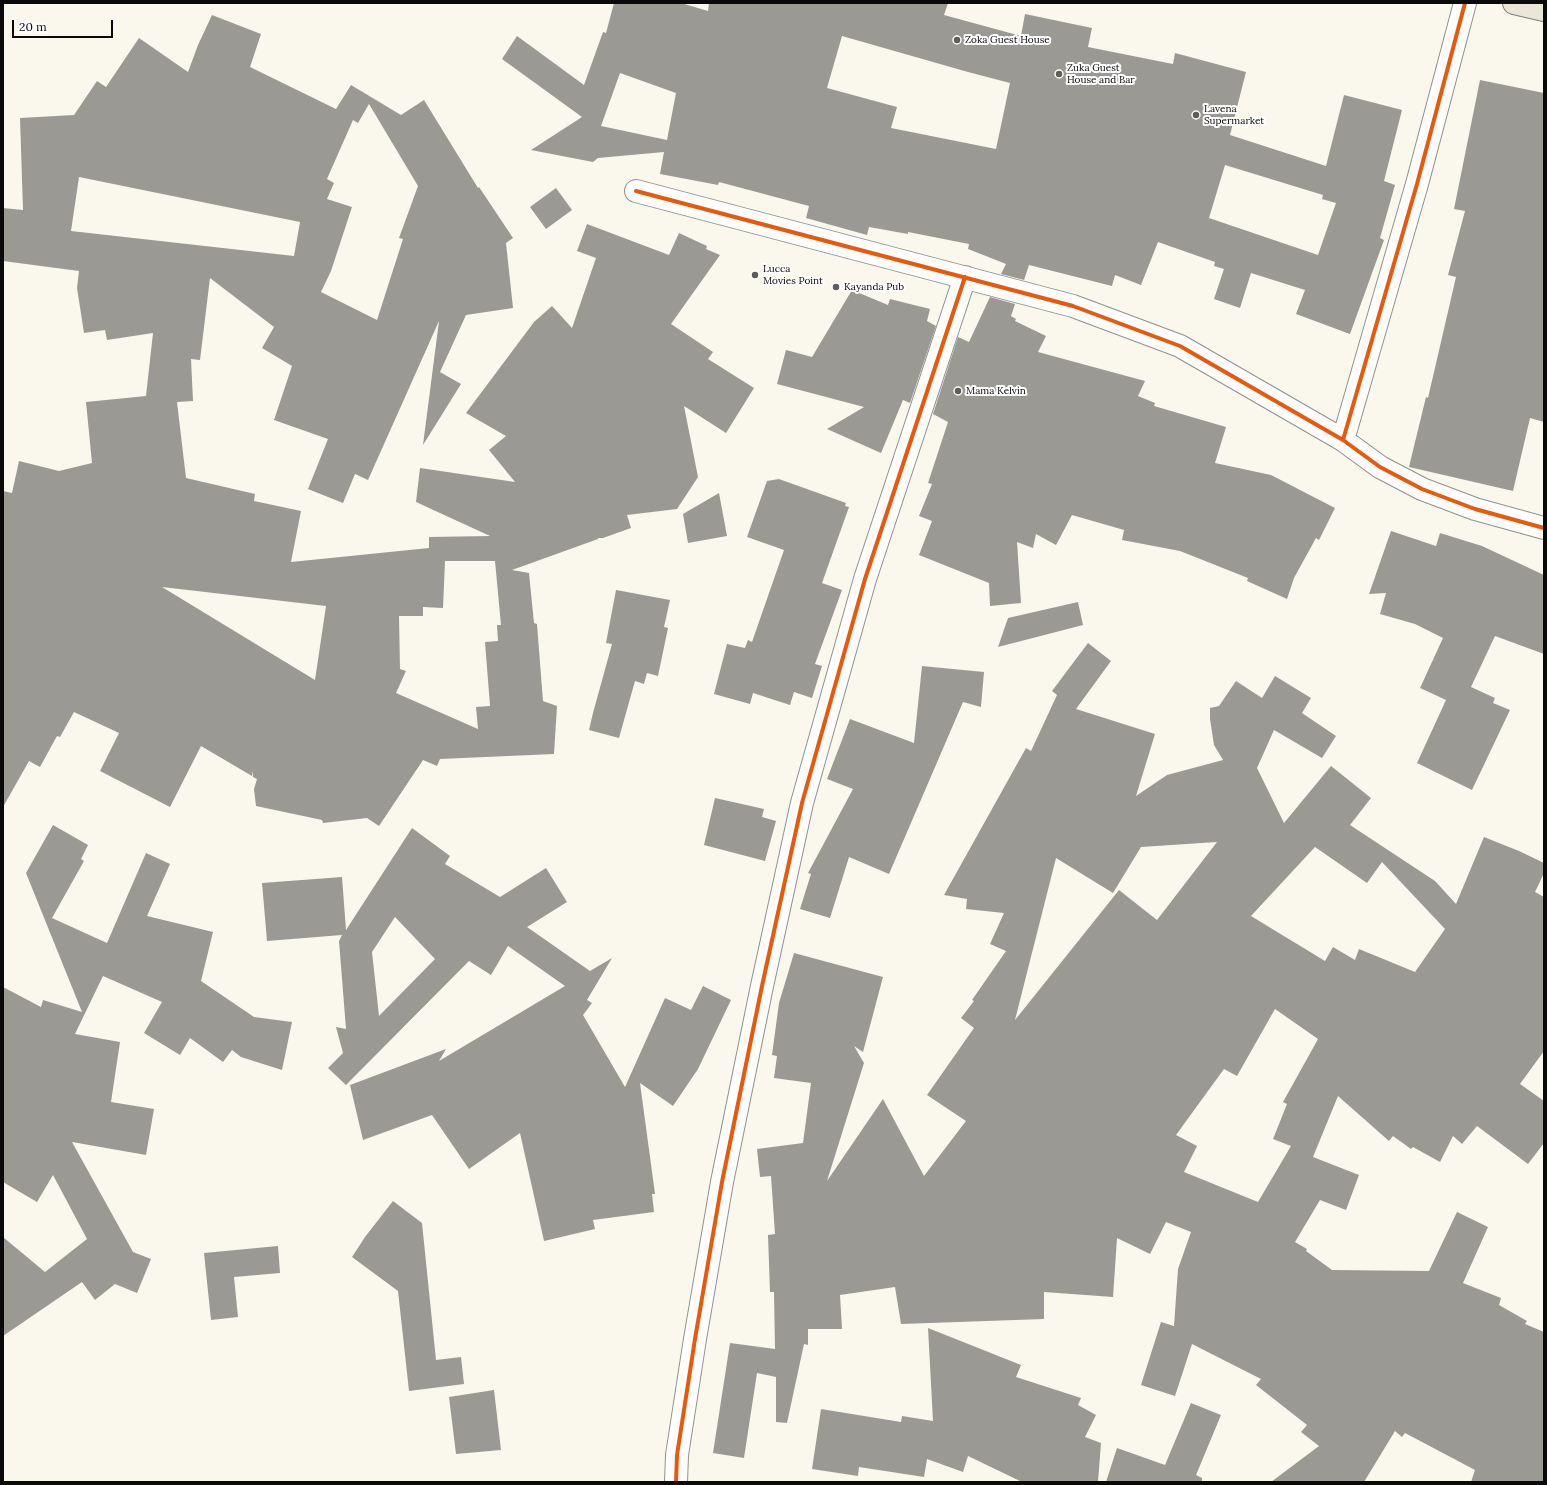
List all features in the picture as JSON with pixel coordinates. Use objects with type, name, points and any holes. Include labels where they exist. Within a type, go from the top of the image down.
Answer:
[{"type":"main road","points":[[1514,3],[1544,10]]},
{"type":"street","points":[[1343,440],[1417,184],[1465,3]]},
{"type":"street","points":[[636,191],[1073,306],[1180,346],[1343,440],[1380,467],[1422,489],[1475,509],[1544,528]]},
{"type":"street","points":[[676,1482],[678,1455],[694,1346],[722,1182],[762,986],[802,803],[865,579],[965,277]]},
{"type":"building","points":[[614,3],[681,3],[708,11],[709,3],[948,3],[944,15],[1021,36],[1025,14],[1092,28],[1088,47],[1173,64],[1175,53],[1246,72],[1230,135],[1326,166],[1344,95],[1402,110],[1384,181],[1395,185],[1380,238],[1384,240],[1350,334],[1296,314],[1305,290],[1251,273],[1240,308],[1214,299],[1224,269],[1214,266],[1215,262],[1158,242],[1141,285],[1115,275],[1112,286],[1029,265],[1024,280],[1001,274],[1006,264],[968,249],[969,244],[908,232],[908,234],[869,227],[867,235],[806,218],[809,206],[719,182],[718,185],[660,174],[664,152],[598,158],[593,162],[531,150],[582,117],[502,59],[517,36],[584,85],[603,32],[606,33]],"holes":[[[842,36],[1010,83],[996,149],[891,128],[897,107],[827,88]],[[620,73],[676,93],[667,140],[601,126]],[[1225,165],[1323,195],[1322,199],[1336,203],[1318,255],[1209,218]]]},
{"type":"building","points":[[212,15],[261,34],[250,67],[336,109],[351,85],[401,115],[424,100],[478,188],[479,187],[513,238],[506,243],[513,308],[466,315],[440,372],[461,384],[423,445],[439,321],[368,480],[355,474],[343,503],[308,489],[328,439],[274,420],[292,366],[262,348],[274,327],[210,278],[200,360],[191,359],[193,401],[177,402],[186,478],[255,494],[254,501],[301,511],[291,562],[429,548],[429,537],[490,536],[416,502],[420,468],[515,482],[489,450],[506,436],[466,413],[534,322],[552,306],[572,328],[596,258],[577,251],[587,224],[669,255],[679,233],[707,246],[706,249],[720,255],[671,324],[713,352],[708,359],[754,388],[726,433],[684,406],[698,477],[677,509],[627,515],[631,528],[603,538],[598,538],[512,570],[529,573],[534,623],[537,624],[543,701],[557,706],[554,754],[440,759],[437,766],[423,760],[379,826],[367,818],[323,823],[322,820],[256,806],[254,789],[257,779],[253,777],[253,771],[252,776],[201,746],[170,807],[100,771],[119,733],[74,712],[60,737],[57,736],[40,767],[29,761],[3,807],[3,491],[12,493],[19,461],[59,471],[92,463],[86,402],[146,396],[153,333],[107,340],[105,330],[84,333],[77,288],[79,271],[3,261],[3,208],[23,210],[20,118],[74,115],[97,81],[106,87],[139,38],[188,72],[198,45]],"holes":[[[369,104],[418,186],[399,238],[403,239],[377,320],[321,292],[331,271],[352,207],[327,199],[334,183],[327,179],[353,120],[358,123]],[[79,177],[300,222],[294,256],[71,231]],[[445,561],[495,561],[501,625],[497,625],[498,641],[485,642],[490,706],[476,707],[478,729],[396,693],[406,671],[400,669],[399,616],[423,616],[423,607],[443,608]],[[162,587],[326,606],[315,680]]]},
{"type":"building","points":[[1480,80],[1544,93],[1544,422],[1530,418],[1513,491],[1409,467],[1426,397],[1428,398],[1456,277],[1448,275],[1465,211],[1454,209]]},
{"type":"building","points":[[556,188],[572,210],[546,229],[530,207]]},
{"type":"building","points":[[852,290],[888,305],[890,299],[930,309],[927,321],[936,326],[910,403],[903,400],[881,453],[827,429],[864,407],[777,384],[786,350],[812,357]]},
{"type":"building","points":[[990,297],[1015,304],[1011,316],[1016,319],[1015,321],[1046,336],[1038,352],[1145,381],[1138,396],[1155,403],[1154,406],[1226,427],[1215,463],[1271,475],[1335,508],[1319,540],[1316,538],[1294,578],[1287,599],[1247,581],[1248,578],[1180,551],[1122,540],[1124,530],[1072,515],[1056,545],[1036,534],[1033,548],[1017,542],[1021,603],[990,606],[989,583],[919,555],[932,521],[919,516],[932,484],[928,483],[948,422],[933,414],[958,337],[969,342]]},
{"type":"building","points":[[779,479],[846,503],[845,506],[849,507],[822,583],[842,590],[815,664],[822,666],[812,698],[794,692],[790,705],[753,693],[750,704],[714,694],[727,644],[745,648],[748,640],[752,642],[784,550],[747,537],[767,481]]},
{"type":"building","points":[[719,493],[727,536],[688,543],[683,514]]},
{"type":"building","points":[[1391,531],[1436,546],[1440,533],[1482,546],[1544,575],[1544,654],[1495,636],[1471,687],[1495,698],[1493,703],[1510,710],[1472,790],[1417,763],[1446,700],[1420,688],[1443,638],[1415,624],[1380,614],[1386,593],[1369,594]]},
{"type":"building","points":[[616,590],[670,600],[664,627],[668,628],[658,676],[647,673],[644,684],[635,681],[619,738],[589,730],[612,644],[606,643]]},
{"type":"building","points":[[1078,602],[1083,625],[998,647],[1008,618]]},
{"type":"building","points":[[1088,643],[1111,661],[1076,709],[1155,734],[1136,796],[1167,775],[1223,760],[1214,745],[1210,708],[1219,706],[1236,681],[1262,698],[1275,676],[1311,698],[1302,713],[1336,736],[1322,758],[1274,730],[1257,768],[1284,823],[1331,766],[1371,798],[1350,825],[1435,881],[1456,904],[1484,837],[1544,863],[1544,873],[1535,892],[1544,897],[1544,1051],[1520,1084],[1544,1101],[1544,1143],[1528,1164],[1477,1126],[1462,1144],[1453,1136],[1440,1162],[1413,1147],[1411,1149],[1393,1136],[1389,1141],[1338,1096],[1313,1157],[1359,1175],[1346,1210],[1320,1200],[1295,1242],[1307,1249],[1306,1251],[1332,1270],[1429,1271],[1457,1212],[1488,1227],[1463,1283],[1501,1298],[1499,1305],[1527,1321],[1525,1324],[1544,1332],[1544,1482],[1471,1482],[1475,1470],[1405,1433],[1402,1437],[1395,1431],[1364,1482],[1271,1482],[1319,1446],[1301,1432],[1307,1425],[1256,1385],[1261,1379],[1192,1344],[1175,1396],[1141,1385],[1161,1322],[1174,1326],[1178,1269],[1191,1232],[1166,1222],[1150,1254],[1117,1238],[1113,1297],[1044,1292],[1044,1319],[901,1324],[895,1287],[840,1295],[842,1329],[808,1329],[808,1345],[804,1344],[787,1423],[776,1422],[776,1377],[757,1373],[744,1458],[713,1453],[730,1343],[775,1349],[774,1292],[770,1292],[768,1235],[775,1234],[771,1176],[760,1177],[757,1149],[803,1143],[811,1083],[774,1078],[777,1056],[772,1055],[779,1003],[794,953],[883,977],[863,1052],[854,1046],[864,1063],[827,1181],[883,1099],[924,1176],[966,1121],[927,1095],[974,1028],[961,1018],[974,1001],[972,1000],[1006,951],[990,944],[1004,913],[966,909],[967,899],[944,895],[1026,748],[1031,751],[1057,695],[1052,691]],"holes":[[[1217,842],[1157,920],[1119,890],[1015,1020],[1056,858],[1113,893],[1141,847]],[[1315,847],[1367,883],[1382,862],[1445,929],[1415,972],[1359,949],[1355,960],[1333,947],[1325,961],[1251,916]],[[1275,1009],[1318,1039],[1283,1102],[1287,1104],[1273,1139],[1291,1146],[1258,1202],[1184,1172],[1197,1146],[1176,1135],[1224,1069],[1237,1076]]]},
{"type":"building","points":[[922,666],[984,672],[981,707],[963,702],[889,874],[849,857],[830,918],[800,909],[811,874],[808,873],[853,789],[827,779],[850,719],[914,743]]},
{"type":"building","points":[[715,798],[764,809],[762,817],[776,821],[765,861],[704,845]]},
{"type":"building","points":[[53,825],[88,845],[81,859],[84,861],[52,918],[107,943],[146,853],[170,864],[147,916],[213,932],[201,981],[254,1017],[292,1022],[282,1070],[241,1057],[232,1050],[223,1062],[190,1038],[180,1055],[144,1033],[162,1002],[103,976],[75,1034],[120,1042],[111,1102],[154,1109],[146,1155],[72,1142],[133,1252],[151,1259],[137,1293],[115,1284],[95,1300],[82,1282],[3,1336],[3,1237],[45,1272],[87,1239],[53,1175],[37,1202],[3,1182],[3,987],[41,1007],[43,1000],[82,1012],[26,873]]},
{"type":"building","points":[[412,828],[450,856],[445,864],[500,897],[546,868],[567,902],[527,927],[590,971],[612,958],[587,1000],[592,1003],[583,1015],[625,1087],[665,998],[691,1010],[703,986],[731,1000],[698,1069],[673,1106],[640,1083],[655,1194],[652,1194],[654,1212],[593,1220],[595,1229],[544,1241],[520,1133],[469,1169],[432,1115],[363,1140],[350,1085],[446,1049],[439,1061],[565,986],[508,946],[491,975],[469,961],[346,1085],[328,1068],[343,1053],[336,1027],[346,1029],[339,941],[342,935],[267,941],[262,883],[342,877],[346,930]],"holes":[[[395,917],[435,959],[379,1016],[372,952]]]},
{"type":"building","points":[[393,1201],[422,1223],[436,1360],[461,1357],[464,1384],[409,1391],[398,1291],[352,1257],[365,1237]]},
{"type":"building","points":[[278,1246],[280,1273],[234,1277],[238,1317],[211,1320],[204,1253]]},
{"type":"building","points":[[928,1328],[1021,1365],[1016,1377],[1081,1398],[1078,1405],[1096,1415],[1085,1437],[1101,1443],[1098,1482],[1022,1482],[968,1456],[963,1472],[927,1459],[924,1477],[859,1467],[858,1476],[812,1469],[821,1409],[901,1422],[902,1416],[933,1421]]},
{"type":"building","points":[[494,1390],[501,1450],[456,1454],[449,1397]]},
{"type":"building","points":[[1191,1403],[1221,1415],[1196,1475],[1202,1478],[1202,1482],[1106,1482],[1117,1448],[1165,1465]]},
{"type":"cycle path","points":[[1343,440],[1417,184],[1465,3]]},
{"type":"cycle path","points":[[636,191],[1073,306],[1180,346],[1343,440],[1380,467],[1422,489],[1475,509],[1544,528]]},
{"type":"cycle path","points":[[676,1482],[677,1455],[722,1182],[762,986],[802,803],[865,579],[965,277]]},
{"type":"place","name":"Zoka Guest House","points":[[957,40]]},
{"type":"place","name":"Zuka Guest House and Bar","points":[[1059,74]]},
{"type":"place","name":"Lavena Supermarket","points":[[1196,115]]},
{"type":"place","name":"Lucca Movies Point","points":[[755,275]]},
{"type":"place","name":"Kayanda Pub","points":[[836,287]]},
{"type":"place","name":"Mama Kelvin","points":[[958,391]]}]
